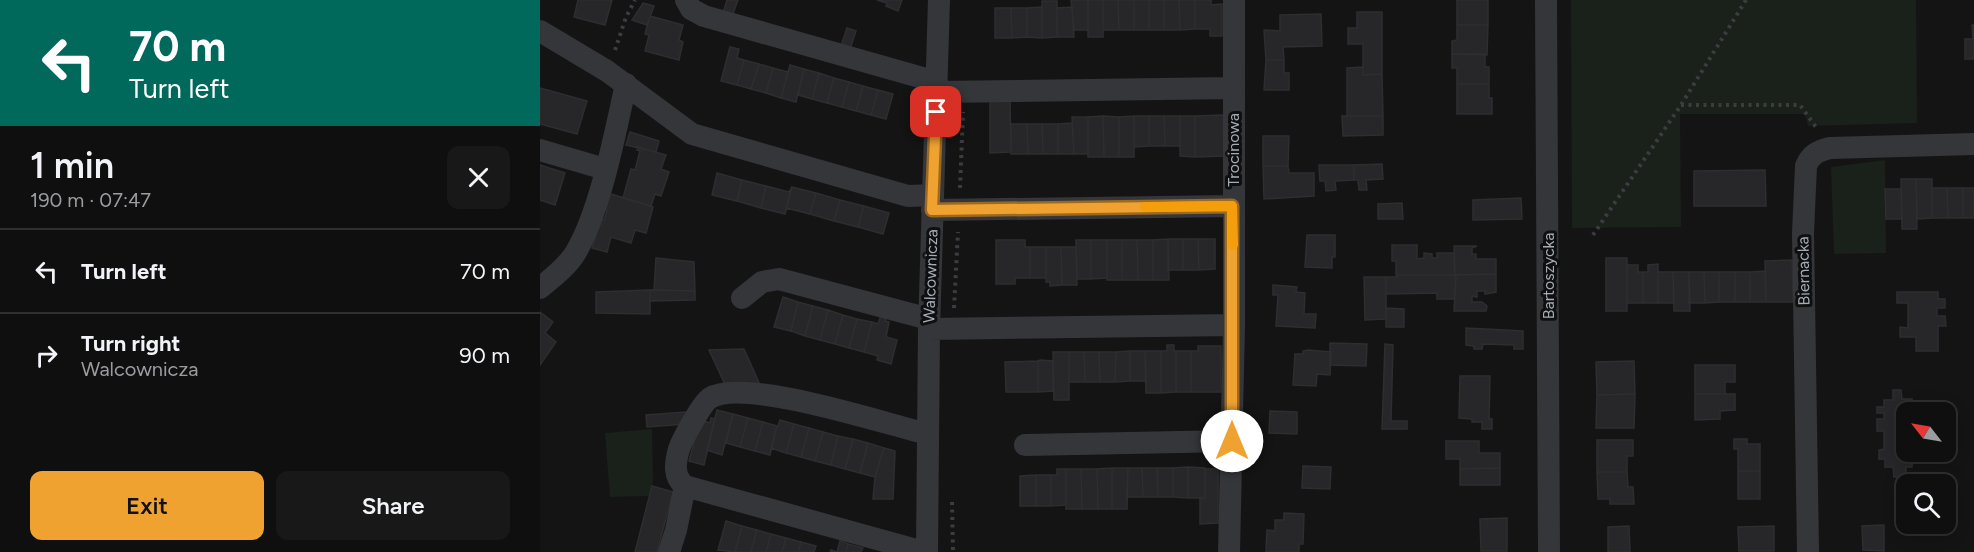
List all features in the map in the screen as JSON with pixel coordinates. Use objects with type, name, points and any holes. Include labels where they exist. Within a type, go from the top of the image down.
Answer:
[{"type":"street","points":[[686,0],[691,9],[704,16],[936,87],[1233,88]]},
{"type":"street","name":"Walcownicza","points":[[925,552],[939,0]]},
{"type":"street","name":"Trocinowa","points":[[1229,552],[1234,325],[1232,206],[1234,0]]},
{"type":"street","name":"Bartoszycka","points":[[1546,0],[1549,552]]},
{"type":"street","points":[[540,31],[607,70],[692,134],[908,196],[933,202],[1232,206]]},
{"type":"street","points":[[540,288],[576,254],[588,227],[626,84]]},
{"type":"street","points":[[1830,148],[1974,144]]},
{"type":"street","name":"Biernacka","points":[[1808,552],[1803,234],[1806,166],[1810,157],[1818,151],[1830,148]]},
{"type":"street","points":[[540,150],[605,169]]},
{"type":"street","points":[[742,298],[762,282],[779,279],[929,324],[1234,325]]},
{"type":"street","points":[[925,552],[685,486],[676,477],[676,463],[680,446],[706,401],[719,395],[759,395],[795,399],[928,434]]},
{"type":"street","points":[[1025,445],[1232,441]]},
{"type":"street","points":[[669,552],[685,486]]},
{"type":"path","points":[[607,70],[626,17],[635,0]]},
{"type":"path","points":[[1593,235],[1681,105],[1746,0]]},
{"type":"path","points":[[1681,105],[1800,105],[1830,148]]},
{"type":"shaded area","points":[[1571,0],[1916,0],[1917,123],[1808,126],[1805,114],[1680,114],[1681,227],[1572,228]]},
{"type":"shaded area","points":[[1885,160],[1886,253],[1834,254],[1831,167]]},
{"type":"shaded area","points":[[652,429],[653,482],[650,496],[610,497],[605,433]]},
{"type":"building","points":[[578,0],[612,0],[605,25],[574,17]]},
{"type":"building","points":[[727,0],[738,0],[732,16],[723,13]]},
{"type":"building","points":[[877,0],[902,0],[898,11],[886,6],[887,3]]},
{"type":"building","points":[[1071,0],[1088,0],[1088,30],[1074,30]]},
{"type":"building","points":[[1088,0],[1103,0],[1103,37],[1088,37]]},
{"type":"building","points":[[1103,0],[1118,0],[1119,30],[1103,30]]},
{"type":"building","points":[[1118,0],[1134,0],[1134,30],[1119,30]]},
{"type":"building","points":[[1134,0],[1149,0],[1149,30],[1134,30]]},
{"type":"building","points":[[1149,0],[1164,0],[1164,30],[1149,30]]},
{"type":"building","points":[[1164,0],[1179,0],[1180,30],[1164,30]]},
{"type":"building","points":[[1179,0],[1195,0],[1195,29],[1180,30]]},
{"type":"building","points":[[1195,0],[1211,0],[1211,5],[1222,4],[1222,36],[1210,36],[1210,29],[1195,29]]},
{"type":"building","points":[[1457,0],[1488,0],[1488,25],[1457,25]]},
{"type":"building","points":[[1042,1],[1057,1],[1057,37],[1042,38]]},
{"type":"building","points":[[643,3],[654,6],[647,25],[632,20]]},
{"type":"building","points":[[1042,7],[1042,38],[1027,37],[1027,8]]},
{"type":"building","points":[[1072,7],[1074,37],[1057,37],[1057,8]]},
{"type":"building","points":[[995,8],[1011,8],[1012,38],[995,38]]},
{"type":"building","points":[[1011,8],[1027,8],[1027,37],[1012,38]]},
{"type":"building","points":[[1357,12],[1382,12],[1382,74],[1363,75],[1363,44],[1348,44],[1348,28],[1357,28]]},
{"type":"building","points":[[1321,14],[1322,46],[1283,47],[1284,60],[1266,60],[1264,30],[1280,31],[1280,15]]},
{"type":"building","points":[[650,16],[683,25],[679,40],[683,42],[679,60],[645,51],[649,35],[645,34]]},
{"type":"building","points":[[1457,25],[1488,25],[1487,55],[1452,54],[1452,41],[1457,40]]},
{"type":"building","points":[[1972,25],[1974,25],[1974,59],[1965,59],[1965,39],[1973,39]]},
{"type":"building","points":[[847,28],[856,31],[850,49],[841,46]]},
{"type":"building","points":[[730,47],[739,49],[737,58],[744,60],[737,85],[721,81]]},
{"type":"building","points":[[1452,54],[1485,54],[1485,67],[1489,67],[1489,84],[1457,84],[1457,68],[1452,68]]},
{"type":"building","points":[[744,60],[759,64],[751,89],[737,85]]},
{"type":"building","points":[[1266,60],[1284,60],[1284,73],[1289,73],[1289,90],[1264,90]]},
{"type":"building","points":[[759,64],[773,68],[766,93],[751,89]]},
{"type":"building","points":[[790,65],[804,69],[796,102],[781,98]]},
{"type":"building","points":[[1363,67],[1363,75],[1382,74],[1383,116],[1347,116],[1347,68]]},
{"type":"building","points":[[773,68],[788,72],[781,98],[766,93]]},
{"type":"building","points":[[804,69],[819,73],[812,99],[798,95]]},
{"type":"building","points":[[819,73],[834,78],[827,103],[812,99]]},
{"type":"building","points":[[834,78],[849,82],[842,107],[827,103]]},
{"type":"building","points":[[849,82],[863,86],[856,111],[842,107]]},
{"type":"building","points":[[1457,84],[1489,84],[1492,114],[1457,114]]},
{"type":"building","points":[[863,86],[878,90],[871,115],[856,111]]},
{"type":"building","points":[[540,88],[587,101],[577,134],[540,124]]},
{"type":"building","points":[[878,90],[893,94],[886,119],[871,115]]},
{"type":"building","points":[[990,100],[1010,100],[1011,152],[990,153]]},
{"type":"building","points":[[1223,115],[1224,156],[1195,157],[1195,116]]},
{"type":"building","points":[[1103,116],[1104,157],[1088,157],[1088,117]]},
{"type":"building","points":[[1103,116],[1119,117],[1119,157],[1104,157]]},
{"type":"building","points":[[1134,116],[1134,157],[1119,157],[1119,117]]},
{"type":"building","points":[[1134,116],[1149,116],[1149,146],[1134,147]]},
{"type":"building","points":[[1149,116],[1164,116],[1165,146],[1149,146]]},
{"type":"building","points":[[1164,116],[1180,116],[1180,146],[1165,146]]},
{"type":"building","points":[[1180,116],[1195,116],[1195,157],[1180,156]]},
{"type":"building","points":[[1342,116],[1383,116],[1383,135],[1343,136]]},
{"type":"building","points":[[1072,117],[1088,117],[1088,154],[1074,154]]},
{"type":"building","points":[[1072,123],[1074,154],[1058,154],[1058,124]]},
{"type":"building","points":[[1011,124],[1027,124],[1028,154],[1011,154]]},
{"type":"building","points":[[1027,124],[1042,124],[1043,154],[1028,154]]},
{"type":"building","points":[[1042,124],[1058,124],[1058,154],[1043,154]]},
{"type":"building","points":[[630,132],[659,141],[656,152],[626,145]]},
{"type":"building","points":[[1263,136],[1289,136],[1288,166],[1263,166]]},
{"type":"building","points":[[637,147],[666,155],[661,169],[669,172],[661,196],[655,194],[651,206],[623,198],[631,169],[635,170],[640,151]]},
{"type":"building","points":[[1382,164],[1383,179],[1366,180],[1367,190],[1359,190],[1358,180],[1354,180],[1354,165]]},
{"type":"building","points":[[540,165],[565,173],[555,205],[540,200]]},
{"type":"building","points":[[1319,165],[1354,165],[1354,180],[1335,181],[1336,190],[1326,191],[1325,181],[1320,181]]},
{"type":"building","points":[[1263,166],[1288,166],[1289,173],[1314,173],[1314,196],[1264,199]]},
{"type":"building","points":[[1765,170],[1766,206],[1694,206],[1694,171]]},
{"type":"building","points":[[717,173],[742,180],[737,201],[712,195]]},
{"type":"building","points":[[1901,179],[1916,179],[1917,229],[1902,229]]},
{"type":"building","points":[[1916,179],[1932,179],[1932,218],[1917,219]]},
{"type":"building","points":[[742,180],[766,186],[761,208],[737,201]]},
{"type":"building","points":[[766,186],[789,192],[792,187],[785,214],[761,208]]},
{"type":"building","points":[[792,187],[816,193],[810,214],[786,208]]},
{"type":"building","points":[[1932,188],[1947,188],[1948,218],[1932,218]]},
{"type":"building","points":[[1947,188],[1963,188],[1963,218],[1948,218]]},
{"type":"building","points":[[1963,188],[1974,188],[1974,218],[1963,218]]},
{"type":"building","points":[[1885,189],[1901,189],[1902,219],[1886,219]]},
{"type":"building","points":[[608,193],[653,207],[646,233],[635,230],[631,243],[611,237],[607,252],[592,248],[601,219],[604,220],[607,211],[603,210]]},
{"type":"building","points":[[816,193],[840,200],[834,221],[810,214]]},
{"type":"building","points":[[1521,198],[1522,219],[1473,220],[1473,200]]},
{"type":"building","points":[[840,200],[864,206],[858,227],[834,221]]},
{"type":"building","points":[[1402,203],[1403,219],[1378,219],[1378,204]]},
{"type":"building","points":[[864,206],[889,213],[883,234],[858,227]]},
{"type":"building","points":[[1307,235],[1335,235],[1335,257],[1332,257],[1332,268],[1305,267]]},
{"type":"building","points":[[1168,239],[1169,280],[1153,280],[1153,240]]},
{"type":"building","points":[[1168,239],[1183,239],[1183,270],[1168,270]]},
{"type":"building","points":[[1183,239],[1198,239],[1199,270],[1183,270]]},
{"type":"building","points":[[1198,239],[1215,239],[1215,269],[1199,270]]},
{"type":"building","points":[[996,240],[1025,240],[1025,247],[1030,247],[1030,278],[1015,278],[1015,284],[996,284]]},
{"type":"building","points":[[1076,240],[1091,240],[1091,279],[1077,279]]},
{"type":"building","points":[[1091,240],[1107,240],[1107,278],[1091,279]]},
{"type":"building","points":[[1107,240],[1122,240],[1122,280],[1107,280]]},
{"type":"building","points":[[1122,240],[1137,240],[1138,280],[1122,280]]},
{"type":"building","points":[[1137,240],[1153,240],[1153,280],[1138,280]]},
{"type":"building","points":[[1392,245],[1417,245],[1417,259],[1424,258],[1424,253],[1432,254],[1432,258],[1437,258],[1437,253],[1454,253],[1455,275],[1396,275],[1396,261],[1392,261]]},
{"type":"building","points":[[1454,246],[1477,246],[1472,248],[1472,254],[1476,254],[1476,259],[1496,259],[1496,274],[1455,275]]},
{"type":"building","points":[[1030,247],[1046,247],[1046,278],[1030,278]]},
{"type":"building","points":[[1046,247],[1061,247],[1062,285],[1050,286],[1050,282],[1046,282]]},
{"type":"building","points":[[1061,247],[1076,247],[1077,285],[1062,285]]},
{"type":"building","points":[[656,258],[694,262],[695,291],[654,290]]},
{"type":"building","points":[[1606,258],[1627,258],[1627,311],[1606,311]]},
{"type":"building","points":[[1792,260],[1793,302],[1766,302],[1765,261]]},
{"type":"building","points":[[1658,264],[1658,303],[1643,303],[1643,272],[1648,272],[1648,265]]},
{"type":"building","points":[[1627,265],[1638,265],[1638,272],[1643,272],[1643,303],[1627,303]]},
{"type":"building","points":[[1765,271],[1766,302],[1750,302],[1750,272]]},
{"type":"building","points":[[1658,272],[1673,272],[1674,303],[1658,303]]},
{"type":"building","points":[[1673,272],[1689,272],[1690,311],[1674,311]]},
{"type":"building","points":[[1689,272],[1704,272],[1705,303],[1689,303]]},
{"type":"building","points":[[1704,272],[1719,272],[1719,302],[1705,303]]},
{"type":"building","points":[[1719,272],[1735,272],[1735,302],[1719,302]]},
{"type":"building","points":[[1735,272],[1750,272],[1750,302],[1735,302]]},
{"type":"building","points":[[1496,274],[1496,292],[1485,294],[1485,291],[1477,291],[1477,297],[1472,296],[1472,302],[1482,302],[1487,306],[1486,311],[1454,311],[1456,277],[1453,275]]},
{"type":"building","points":[[1397,275],[1453,275],[1456,277],[1454,299],[1437,299],[1437,293],[1386,294],[1386,277],[1397,277]]},
{"type":"building","points":[[1364,277],[1386,277],[1386,319],[1365,320]]},
{"type":"building","points":[[1273,285],[1297,287],[1296,292],[1305,293],[1304,314],[1316,314],[1315,328],[1276,326],[1278,295],[1273,295]]},
{"type":"building","points":[[650,290],[695,291],[695,300],[650,301]]},
{"type":"building","points":[[650,290],[650,314],[596,313],[596,292]]},
{"type":"building","points":[[1897,292],[1938,292],[1938,299],[1945,299],[1945,308],[1937,308],[1937,316],[1945,316],[1946,326],[1938,326],[1938,351],[1916,351],[1916,337],[1900,337],[1900,327],[1908,328],[1908,303],[1897,303]]},
{"type":"building","points":[[783,297],[798,302],[791,331],[774,327]]},
{"type":"building","points":[[798,302],[813,306],[805,336],[791,331]]},
{"type":"building","points":[[813,306],[828,310],[820,340],[805,336]]},
{"type":"building","points":[[1386,308],[1404,309],[1404,327],[1386,327]]},
{"type":"building","points":[[828,310],[843,315],[835,344],[820,340]]},
{"type":"building","points":[[540,312],[553,322],[545,333],[556,342],[540,365]]},
{"type":"building","points":[[843,315],[857,319],[849,348],[835,344]]},
{"type":"building","points":[[881,315],[887,317],[885,321],[889,322],[886,337],[897,340],[891,364],[877,360],[878,356],[864,352],[872,322],[878,324]]},
{"type":"building","points":[[857,319],[872,322],[864,352],[849,348]]},
{"type":"building","points":[[1466,328],[1523,331],[1523,349],[1514,349],[1514,345],[1483,344],[1482,349],[1474,349],[1474,346],[1466,345]]},
{"type":"building","points":[[1330,343],[1367,344],[1366,366],[1330,365]]},
{"type":"building","points":[[1385,344],[1393,345],[1391,421],[1407,421],[1407,429],[1382,429]]},
{"type":"building","points":[[1167,345],[1174,345],[1174,351],[1176,351],[1176,392],[1161,393],[1161,351],[1167,351]]},
{"type":"building","points":[[1198,346],[1221,346],[1221,392],[1191,392],[1191,351],[1198,351]]},
{"type":"building","points":[[744,349],[761,387],[727,389],[709,350]]},
{"type":"building","points":[[1130,351],[1130,381],[1115,382],[1116,352]]},
{"type":"building","points":[[1130,351],[1145,351],[1146,381],[1130,381]]},
{"type":"building","points":[[1145,351],[1161,351],[1161,393],[1146,393]]},
{"type":"building","points":[[1176,351],[1191,351],[1191,392],[1176,392]]},
{"type":"building","points":[[1303,351],[1331,352],[1330,375],[1317,374],[1316,386],[1293,385],[1295,354],[1303,354]]},
{"type":"building","points":[[1053,352],[1069,352],[1069,400],[1054,400]]},
{"type":"building","points":[[1069,352],[1084,352],[1085,382],[1069,382]]},
{"type":"building","points":[[1084,352],[1099,352],[1100,382],[1085,382]]},
{"type":"building","points":[[1099,352],[1116,352],[1115,382],[1100,382]]},
{"type":"building","points":[[1038,361],[1053,361],[1053,391],[1038,392]]},
{"type":"building","points":[[1038,361],[1038,392],[1006,392],[1005,362]]},
{"type":"building","points":[[1634,361],[1635,394],[1597,395],[1596,362]]},
{"type":"building","points":[[1695,365],[1735,365],[1735,382],[1725,382],[1725,394],[1695,394]]},
{"type":"building","points":[[1460,376],[1490,376],[1489,419],[1492,419],[1492,429],[1482,429],[1482,422],[1459,418]]},
{"type":"building","points":[[1893,390],[1901,390],[1902,399],[1912,399],[1912,402],[1896,402],[1896,462],[1912,462],[1912,467],[1906,467],[1906,474],[1896,474],[1896,477],[1894,477],[1893,467],[1885,467],[1885,459],[1879,459],[1879,450],[1884,449],[1884,431],[1877,431],[1877,419],[1884,419],[1884,413],[1877,413],[1877,407],[1884,407],[1884,400],[1893,400]]},
{"type":"building","points":[[1635,394],[1634,428],[1596,428],[1597,395]]},
{"type":"building","points":[[1695,394],[1735,394],[1735,410],[1720,411],[1720,419],[1695,420]]},
{"type":"building","points":[[717,410],[733,414],[722,455],[707,450]]},
{"type":"building","points":[[1270,411],[1297,412],[1297,434],[1269,433]]},
{"type":"building","points":[[686,412],[686,424],[647,427],[646,415]]},
{"type":"building","points":[[733,414],[748,418],[740,447],[726,443]]},
{"type":"building","points":[[711,418],[715,419],[704,465],[689,461],[696,435],[704,421],[710,423]]},
{"type":"building","points":[[748,418],[763,422],[755,451],[740,447]]},
{"type":"building","points":[[780,420],[794,424],[786,453],[771,448]]},
{"type":"building","points":[[763,422],[777,426],[770,455],[755,451]]},
{"type":"building","points":[[794,424],[809,428],[801,457],[786,453]]},
{"type":"building","points":[[809,428],[823,432],[815,461],[801,457]]},
{"type":"building","points":[[823,432],[838,436],[831,465],[815,461]]},
{"type":"building","points":[[838,436],[853,439],[845,469],[831,465]]},
{"type":"building","points":[[853,439],[868,443],[860,473],[845,469]]},
{"type":"building","points":[[1734,439],[1747,439],[1747,444],[1760,444],[1760,471],[1738,471],[1738,449],[1734,449]]},
{"type":"building","points":[[1597,440],[1633,440],[1633,456],[1627,456],[1627,472],[1597,472]]},
{"type":"building","points":[[1446,441],[1479,441],[1479,453],[1500,453],[1500,468],[1460,469],[1460,459],[1446,459]]},
{"type":"building","points":[[868,443],[884,448],[875,477],[860,473]]},
{"type":"building","points":[[884,448],[895,451],[893,499],[873,499],[875,477]]},
{"type":"building","points":[[1303,466],[1331,467],[1330,489],[1302,488]]},
{"type":"building","points":[[1188,467],[1205,468],[1205,498],[1188,498]]},
{"type":"building","points":[[1188,467],[1188,498],[1173,497],[1173,468]]},
{"type":"building","points":[[1112,468],[1112,509],[1098,509],[1097,469]]},
{"type":"building","points":[[1112,468],[1128,468],[1127,509],[1112,509]]},
{"type":"building","points":[[1128,468],[1142,468],[1143,497],[1127,497]]},
{"type":"building","points":[[1142,468],[1157,468],[1158,497],[1143,497]]},
{"type":"building","points":[[1157,468],[1173,468],[1173,497],[1158,497]]},
{"type":"building","points":[[1500,468],[1500,485],[1460,485],[1460,469]]},
{"type":"building","points":[[1057,469],[1066,469],[1066,505],[1051,506],[1051,475],[1057,475]]},
{"type":"building","points":[[1066,469],[1081,469],[1082,509],[1066,509]]},
{"type":"building","points":[[1081,469],[1097,469],[1098,509],[1082,509]]},
{"type":"building","points":[[1205,469],[1218,469],[1218,523],[1200,524],[1200,498],[1205,498]]},
{"type":"building","points":[[1738,471],[1760,471],[1760,499],[1738,499]]},
{"type":"building","points":[[1597,472],[1627,472],[1628,487],[1633,487],[1634,504],[1610,504],[1610,499],[1598,499]]},
{"type":"building","points":[[1036,475],[1051,475],[1051,506],[1036,506]]},
{"type":"building","points":[[1036,475],[1036,506],[1020,506],[1020,476]]},
{"type":"building","points":[[652,486],[673,492],[657,552],[635,552]]},
{"type":"building","points":[[1284,513],[1304,514],[1303,544],[1299,544],[1299,552],[1266,552],[1267,530],[1275,531],[1275,520],[1284,520]]},
{"type":"building","points":[[1507,518],[1507,551],[1481,551],[1480,519]]},
{"type":"building","points":[[726,521],[742,526],[735,552],[718,550]]},
{"type":"building","points":[[1884,525],[1884,551],[1863,550],[1862,526]]},
{"type":"building","points":[[742,526],[757,530],[751,552],[735,552]]},
{"type":"building","points":[[1629,526],[1630,552],[1608,552],[1608,527]]},
{"type":"building","points":[[1774,526],[1774,551],[1739,551],[1738,527]]},
{"type":"building","points":[[757,530],[771,534],[766,552],[751,552]]},
{"type":"building","points":[[771,534],[786,538],[782,552],[766,552]]},
{"type":"building","points":[[786,538],[801,542],[798,552],[782,552]]},
{"type":"building","points":[[840,541],[848,544],[846,552],[837,552]]},
{"type":"building","points":[[801,542],[816,546],[814,552],[798,552]]},
{"type":"building","points":[[848,544],[863,548],[861,552],[846,552]]},
{"type":"slow traffic","points":[[1145,207],[1232,206],[1233,245]]},
{"type":"route","points":[[936,112],[932,210],[1232,206],[1234,325],[1232,441]]}]
